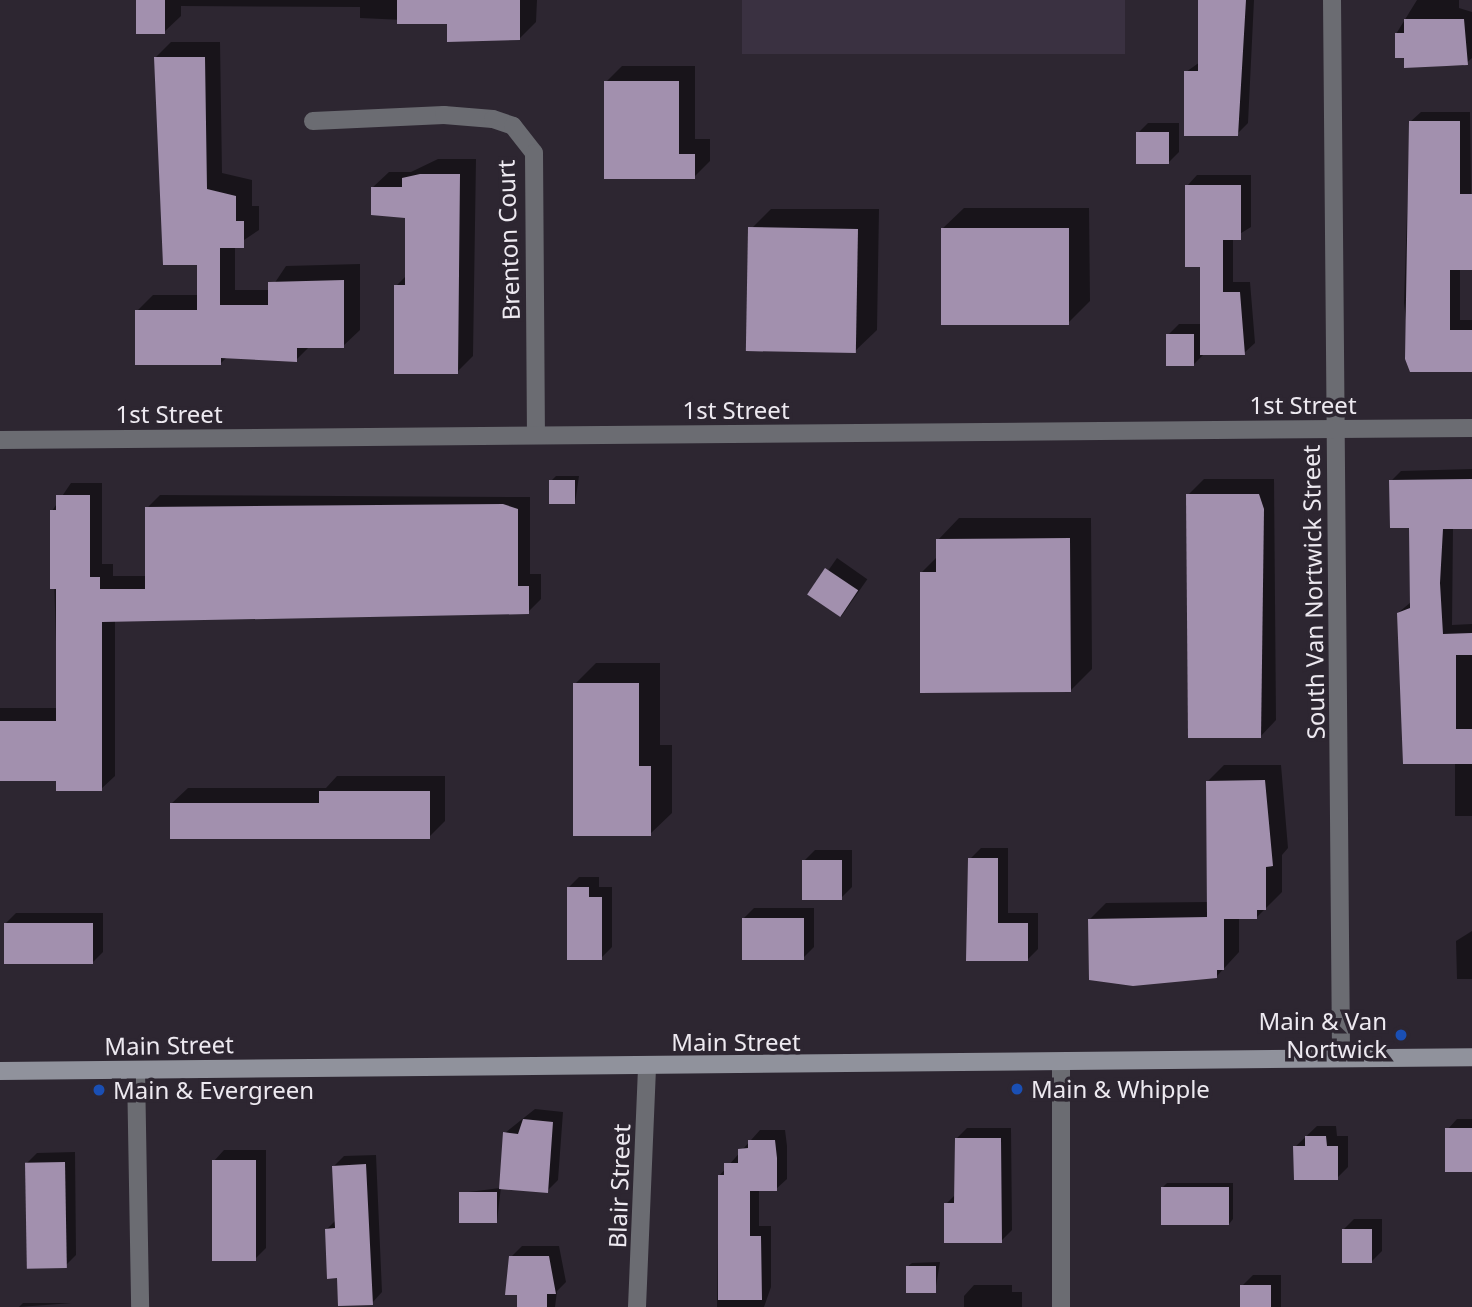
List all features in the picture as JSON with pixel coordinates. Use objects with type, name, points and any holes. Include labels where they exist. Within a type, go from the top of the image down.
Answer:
[{"type":"main road","name":"Main Street","points":[[0,1071],[1061,1064],[1472,1057]]},
{"type":"street","name":"South Van Nortwick Street","points":[[1332,0],[1341,1058]]},
{"type":"street","name":"Brenton Court","points":[[313,121],[444,115],[493,119],[513,126],[534,153],[536,435]]},
{"type":"street","name":"1st Street","points":[[0,440],[1472,428]]},
{"type":"street","points":[[1061,1064],[1061,1307]]},
{"type":"street","name":"Blair Street","points":[[637,1307],[647,1067]]},
{"type":"street","points":[[136,1070],[139,1307]]},
{"type":"shaded area","points":[[742,0],[1125,0],[1125,54],[742,54]]},
{"type":"building","points":[[136,0],[165,0],[165,34],[136,34]]},
{"type":"building","points":[[397,0],[520,0],[520,40],[447,42],[447,24],[397,24]]},
{"type":"building","points":[[1198,0],[1246,0],[1238,136],[1184,136],[1184,71],[1198,71]]},
{"type":"building","points":[[1404,19],[1464,19],[1468,65],[1404,68],[1404,58],[1395,58],[1395,33],[1404,33]]},
{"type":"building","points":[[154,57],[205,57],[207,189],[236,196],[236,221],[244,221],[244,248],[220,248],[220,305],[268,305],[268,282],[344,280],[344,348],[297,348],[297,362],[221,358],[221,365],[135,365],[135,310],[197,310],[197,265],[163,265]]},
{"type":"building","points":[[604,81],[679,81],[679,154],[695,154],[695,179],[604,179]]},
{"type":"building","points":[[1409,121],[1460,121],[1460,194],[1472,194],[1472,270],[1450,270],[1450,330],[1472,330],[1472,372],[1410,372],[1405,359]]},
{"type":"building","points":[[1136,132],[1169,132],[1169,164],[1136,164]]},
{"type":"building","points":[[420,174],[460,174],[458,374],[394,374],[394,285],[405,285],[405,218],[371,215],[371,187],[402,187],[402,178]]},
{"type":"building","points":[[1185,185],[1241,185],[1241,240],[1223,240],[1223,292],[1240,292],[1245,355],[1200,355],[1200,267],[1185,267]]},
{"type":"building","points":[[748,227],[858,229],[856,353],[746,351]]},
{"type":"building","points":[[941,228],[1069,228],[1069,325],[941,325]]},
{"type":"building","points":[[1166,334],[1194,334],[1194,366],[1166,366]]},
{"type":"building","points":[[1472,479],[1472,529],[1443,529],[1440,583],[1443,634],[1472,633],[1472,655],[1456,655],[1456,729],[1472,729],[1472,764],[1403,764],[1397,613],[1410,608],[1409,528],[1390,528],[1389,480]]},
{"type":"building","points":[[549,480],[575,480],[575,504],[549,504]]},
{"type":"building","points":[[1186,494],[1259,494],[1264,509],[1261,738],[1188,738]]},
{"type":"building","points":[[56,495],[90,495],[90,577],[100,577],[100,589],[145,589],[145,507],[503,504],[518,509],[518,586],[529,586],[529,614],[102,622],[102,791],[56,791],[56,781],[0,781],[0,721],[56,721],[56,589],[50,589],[50,510],[56,510]]},
{"type":"building","points":[[1070,538],[1071,692],[920,693],[920,572],[936,572],[936,539]]},
{"type":"building","points":[[825,568],[858,590],[840,617],[807,595]]},
{"type":"building","points":[[573,683],[639,683],[639,766],[651,766],[651,836],[573,836]]},
{"type":"building","points":[[1265,780],[1273,866],[1266,867],[1266,910],[1257,910],[1257,919],[1224,919],[1224,970],[1217,970],[1217,978],[1133,986],[1089,980],[1088,919],[1207,917],[1206,781]]},
{"type":"building","points":[[319,791],[430,791],[430,839],[170,839],[170,803],[319,803]]},
{"type":"building","points":[[968,858],[998,858],[998,923],[1028,923],[1028,961],[966,961]]},
{"type":"building","points":[[802,860],[842,860],[842,900],[802,900]]},
{"type":"building","points":[[567,887],[589,887],[589,897],[602,897],[602,960],[567,960]]},
{"type":"building","points":[[742,918],[804,918],[804,960],[742,960]]},
{"type":"building","points":[[4,923],[93,923],[93,964],[4,964]]},
{"type":"building","points":[[523,1119],[553,1122],[548,1193],[499,1189],[503,1132],[518,1134]]},
{"type":"building","points":[[1445,1128],[1472,1128],[1472,1172],[1445,1172]]},
{"type":"building","points":[[1305,1136],[1326,1136],[1327,1146],[1338,1146],[1338,1180],[1294,1180],[1293,1146],[1305,1146]]},
{"type":"building","points":[[955,1138],[1001,1138],[1002,1243],[944,1243],[944,1203],[954,1203]]},
{"type":"building","points":[[748,1140],[775,1140],[777,1158],[777,1191],[750,1191],[750,1236],[761,1236],[762,1300],[718,1300],[718,1175],[724,1175],[724,1163],[738,1163],[738,1149],[748,1148]]},
{"type":"building","points":[[212,1160],[256,1160],[256,1261],[212,1261]]},
{"type":"building","points":[[65,1162],[67,1268],[27,1269],[25,1163]]},
{"type":"building","points":[[366,1164],[373,1305],[338,1306],[337,1278],[327,1279],[325,1229],[335,1228],[332,1166]]},
{"type":"building","points":[[1161,1187],[1229,1187],[1229,1225],[1161,1225]]},
{"type":"building","points":[[459,1192],[497,1192],[497,1223],[459,1223]]},
{"type":"building","points":[[1342,1229],[1372,1229],[1372,1263],[1342,1263]]},
{"type":"building","points":[[509,1256],[549,1256],[556,1294],[547,1294],[547,1307],[517,1307],[517,1295],[505,1295]]},
{"type":"building","points":[[906,1266],[936,1266],[936,1293],[906,1293]]},
{"type":"building","points":[[1240,1285],[1271,1285],[1271,1307],[1240,1307]]},
{"type":"place","name":"Main & Van Nortwick","points":[[1401,1035]]},
{"type":"place","name":"Main & Whipple","points":[[1017,1089]]},
{"type":"place","name":"Main & Evergreen","points":[[99,1090]]}]
